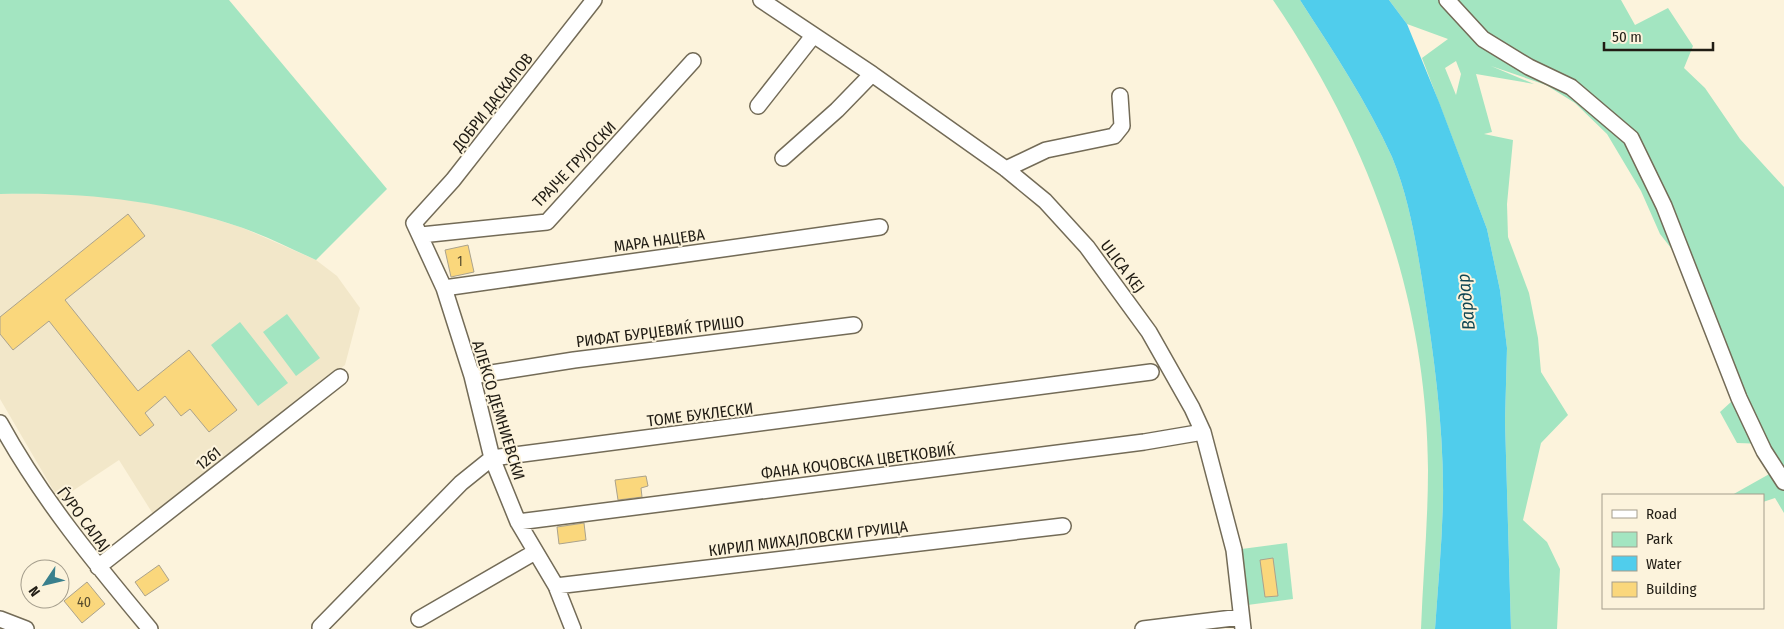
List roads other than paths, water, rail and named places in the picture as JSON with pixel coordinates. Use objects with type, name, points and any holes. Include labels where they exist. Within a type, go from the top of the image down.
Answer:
[{"type":"street","name":"ДОБРИ ДАСКАЛОВ","points":[[418,229],[453,180],[594,0]]},
{"type":"street","name":"ULICA KEJ","points":[[761,0],[872,74],[1006,169],[1045,201],[1087,247],[1149,332],[1183,391],[1203,432],[1234,550],[1242,623]]},
{"type":"street","points":[[1447,0],[1483,39],[1529,67],[1571,87],[1631,138],[1664,206],[1739,398],[1764,451],[1784,482]]},
{"type":"street","points":[[758,106],[813,36]]},
{"type":"street","name":"ТРАЈЧЕ ГРУЈОСКИ","points":[[418,229],[547,222],[693,61]]},
{"type":"street","points":[[783,158],[837,110],[872,74]]},
{"type":"street","points":[[1006,169],[1046,150],[1114,136],[1122,126],[1120,96]]},
{"type":"street","name":"МАРА НАЦЕВА","points":[[444,288],[880,227]]},
{"type":"street","name":"АЛЕКСО ДЕМНИЕВСКИ","points":[[418,229],[444,288],[472,376],[492,458],[518,522],[556,586],[573,629]]},
{"type":"street","name":"РИФАТ БУРЏЕВИЌ ТРИШО","points":[[472,376],[574,360],[854,325]]},
{"type":"street","name":"ТОМЕ БУКЛЕСКИ","points":[[492,458],[1151,372]]},
{"type":"street","name":"1261","points":[[98,567],[340,377]]},
{"type":"street","name":"ЃУРО САЛАЈ","points":[[0,422],[36,483],[98,567],[150,629]]},
{"type":"street","name":"ФАНА КОЧОВСКА ЦВЕТКОВИЌ","points":[[518,522],[1144,442],[1203,432]]},
{"type":"street","points":[[320,626],[461,483],[492,458]]},
{"type":"street","name":"КИРИЛ МИХАЈЛОВСКИ ГРУИЦА","points":[[556,586],[1063,526]]},
{"type":"street","points":[[419,618],[535,552]]},
{"type":"street","points":[[0,619],[26,629]]},
{"type":"street","points":[[1143,629],[1242,623]]},
{"type":"water","name":"Вардар","points":[[1300,0],[1389,0],[1407,24],[1487,229],[1500,290],[1507,348],[1505,421],[1511,629],[1435,629],[1441,548],[1442,446],[1431,339],[1411,220],[1403,188],[1392,157],[1372,116]]}]
